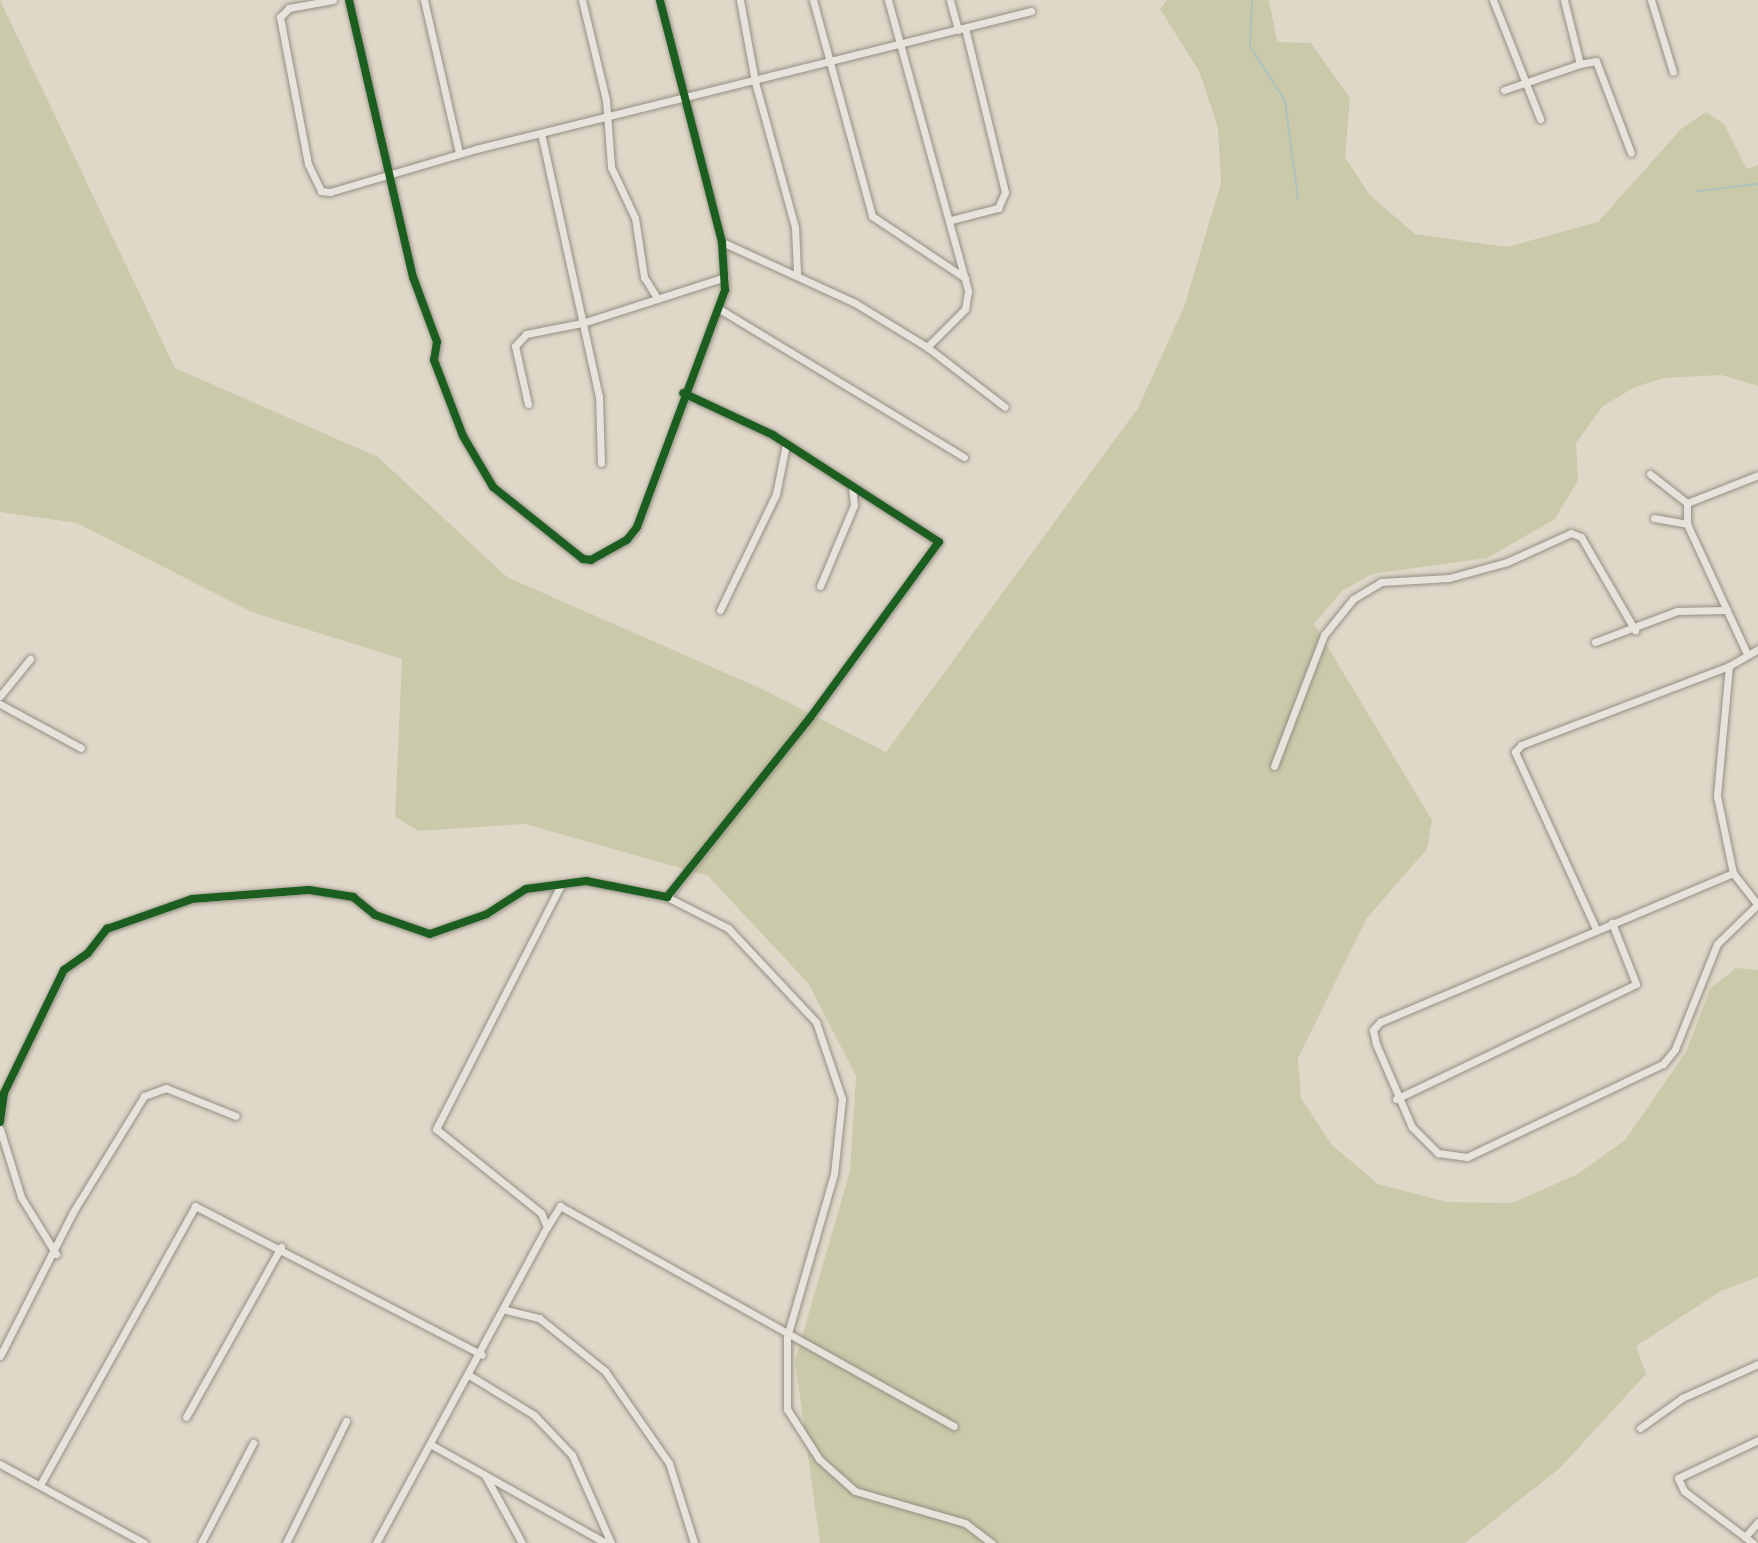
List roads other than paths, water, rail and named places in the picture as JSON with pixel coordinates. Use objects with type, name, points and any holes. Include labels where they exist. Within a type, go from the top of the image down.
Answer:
[{"type":"street","points":[[333,0],[289,8],[280,17],[308,164],[321,191],[330,192],[459,153],[685,100],[1031,11]]},
{"type":"street","points":[[349,0],[392,173],[413,277],[437,342],[434,360],[463,436],[493,487],[583,559],[612,550],[637,527],[683,393],[721,310],[725,277],[722,242],[660,0]]},
{"type":"street","points":[[424,0],[459,153]]},
{"type":"street","points":[[582,0],[607,116],[611,167],[635,218],[644,277],[658,299]]},
{"type":"street","points":[[740,0],[755,82],[795,227],[797,273]]},
{"type":"street","points":[[813,0],[827,64],[872,216],[965,278]]},
{"type":"street","points":[[888,0],[965,278],[965,309],[927,347]]},
{"type":"street","points":[[950,0],[962,29],[1005,192],[998,208],[951,220]]},
{"type":"street","points":[[1493,0],[1540,119]]},
{"type":"street","points":[[1564,0],[1580,64]]},
{"type":"street","points":[[1651,0],[1673,72]]},
{"type":"street","points":[[1504,90],[1596,61],[1631,153]]},
{"type":"street","points":[[541,133],[599,396],[601,463]]},
{"type":"street","points":[[722,242],[797,273],[927,347],[1005,407]]},
{"type":"street","points":[[528,404],[515,346],[518,339],[582,323],[725,277]]},
{"type":"street","points":[[721,310],[964,457]]},
{"type":"street","points":[[667,897],[810,718],[939,542],[786,444],[683,393]]},
{"type":"street","points":[[720,610],[776,494],[786,444]]},
{"type":"street","points":[[1650,474],[1687,503]]},
{"type":"street","points":[[1687,503],[1758,475]]},
{"type":"street","points":[[820,586],[854,505],[852,487]]},
{"type":"street","points":[[1687,503],[1687,524],[1747,654]]},
{"type":"street","points":[[1654,518],[1687,524]]},
{"type":"street","points":[[1274,766],[1324,635],[1353,599],[1381,582],[1449,578],[1507,562],[1571,533],[1581,537],[1635,630]]},
{"type":"street","points":[[1595,642],[1635,630],[1685,609],[1727,610]]},
{"type":"street","points":[[1596,929],[1515,752],[1521,745],[1729,666],[1758,649]]},
{"type":"street","points":[[0,696],[30,659]]},
{"type":"street","points":[[1729,666],[1728,713],[1716,779],[1733,873],[1758,905],[1717,944],[1675,1049],[1651,1070],[1467,1157],[1438,1153],[1424,1143],[1396,1099],[1376,1044],[1376,1026],[1596,929],[1733,873]]},
{"type":"street","points":[[0,704],[81,748]]},
{"type":"street","points":[[0,1122],[4,1093],[64,970],[88,953],[107,929],[192,899],[309,890],[353,897],[375,915],[430,934],[487,914],[526,889],[560,887],[586,881],[667,897],[728,928],[816,1022],[842,1099],[834,1174],[787,1337],[787,1409],[819,1459],[855,1491],[965,1523],[992,1543]]},
{"type":"street","points":[[547,1227],[541,1213],[436,1129],[560,887]]},
{"type":"street","points":[[1396,1099],[1636,984],[1612,923]]},
{"type":"street","points":[[0,1356],[56,1254],[73,1212],[95,1184],[144,1096],[166,1088],[236,1116]]},
{"type":"street","points":[[0,1129],[21,1197],[56,1254]]},
{"type":"street","points":[[40,1485],[195,1206],[281,1247],[482,1355]]},
{"type":"street","points":[[376,1543],[482,1355],[560,1206],[787,1337],[954,1426]]},
{"type":"street","points":[[186,1417],[281,1247]]},
{"type":"street","points":[[506,1310],[522,1311],[548,1324],[605,1371],[669,1463],[694,1543]]},
{"type":"street","points":[[1640,1428],[1682,1398],[1758,1364]]},
{"type":"street","points":[[469,1375],[534,1415],[572,1455],[609,1543]]},
{"type":"street","points":[[286,1543],[346,1421]]},
{"type":"street","points":[[1753,1543],[1684,1491],[1678,1478],[1758,1440]]},
{"type":"street","points":[[201,1543],[253,1443]]},
{"type":"street","points":[[430,1444],[609,1543]]},
{"type":"street","points":[[0,1464],[144,1543]]},
{"type":"street","points":[[485,1475],[522,1543]]},
{"type":"street","points":[[1745,1537],[1758,1522]]},
{"type":"waterway","points":[[1252,0],[1250,46],[1285,101],[1298,199]]},
{"type":"waterway","points":[[1697,191],[1758,184]]}]
